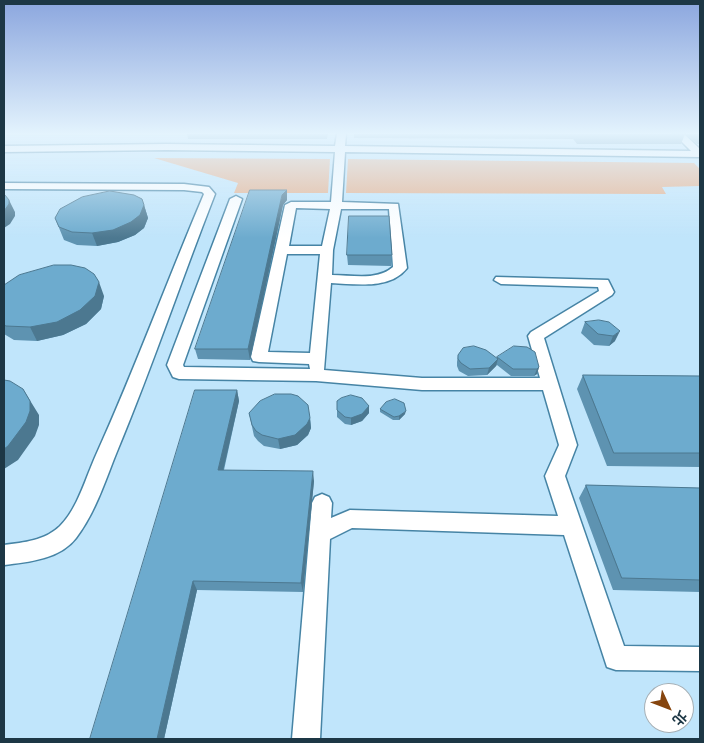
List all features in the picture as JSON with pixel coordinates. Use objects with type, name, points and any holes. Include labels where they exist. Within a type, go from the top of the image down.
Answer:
[{"type":"street","points":[[317,367],[328,250],[336,205],[339,169]]},
{"type":"street","points":[[4,186],[184,187],[205,189],[210,194],[120,422],[82,510],[68,532],[49,546],[31,552],[4,555]]},
{"type":"street","points":[[236,199],[175,365],[179,373],[317,367]]},
{"type":"street","points":[[325,280],[376,280],[391,276],[400,268],[394,206],[291,205],[259,357],[422,384],[550,384]]},
{"type":"street","points":[[501,280],[603,284],[607,292],[536,336],[568,444],[556,476],[616,658],[700,659]]},
{"type":"street","points":[[306,739],[322,503]]},
{"type":"lane","points":[[281,250],[328,250]]},
{"type":"lane","points":[[320,534],[350,519],[572,526]]},
{"type":"shaded area","points":[[190,169],[329,169],[328,193],[234,193],[238,183]]},
{"type":"shaded area","points":[[347,169],[700,169],[700,186],[662,187],[666,194],[346,193]]},
{"type":"building","points":[[250,190],[287,190],[282,195],[248,349],[195,349]]},
{"type":"building","points":[[110,191],[134,195],[142,199],[144,205],[140,215],[131,222],[113,230],[92,233],[72,232],[59,227],[55,218],[60,209],[82,197]]},
{"type":"building","points":[[4,194],[9,200],[9,204],[4,211]]},
{"type":"building","points":[[349,216],[389,216],[392,255],[347,255]]},
{"type":"building","points":[[54,265],[71,265],[85,268],[94,274],[99,282],[95,296],[80,310],[57,322],[30,327],[4,325],[4,285],[19,275]]},
{"type":"building","points":[[599,320],[609,322],[620,331],[613,336],[598,334],[585,322]]},
{"type":"building","points":[[474,346],[486,350],[498,359],[489,368],[470,369],[461,363],[458,355],[463,348]]},
{"type":"building","points":[[514,346],[527,347],[535,352],[539,367],[537,369],[513,369],[497,357]]},
{"type":"building","points":[[583,375],[700,376],[700,453],[614,453]]},
{"type":"building","points":[[4,380],[10,381],[23,389],[30,401],[30,411],[26,422],[4,449]]},
{"type":"building","points":[[195,390],[237,390],[218,470],[313,471],[301,583],[193,581],[157,739],[90,739]]},
{"type":"building","points":[[275,394],[298,396],[308,405],[310,418],[307,424],[295,435],[278,439],[262,435],[252,425],[249,413],[260,401]]},
{"type":"building","points":[[351,395],[362,398],[369,406],[362,414],[351,418],[345,417],[337,410],[337,401]]},
{"type":"building","points":[[395,399],[404,403],[406,411],[399,416],[394,417],[380,409],[386,402]]},
{"type":"building","points":[[586,485],[700,488],[700,580],[622,578]]}]
